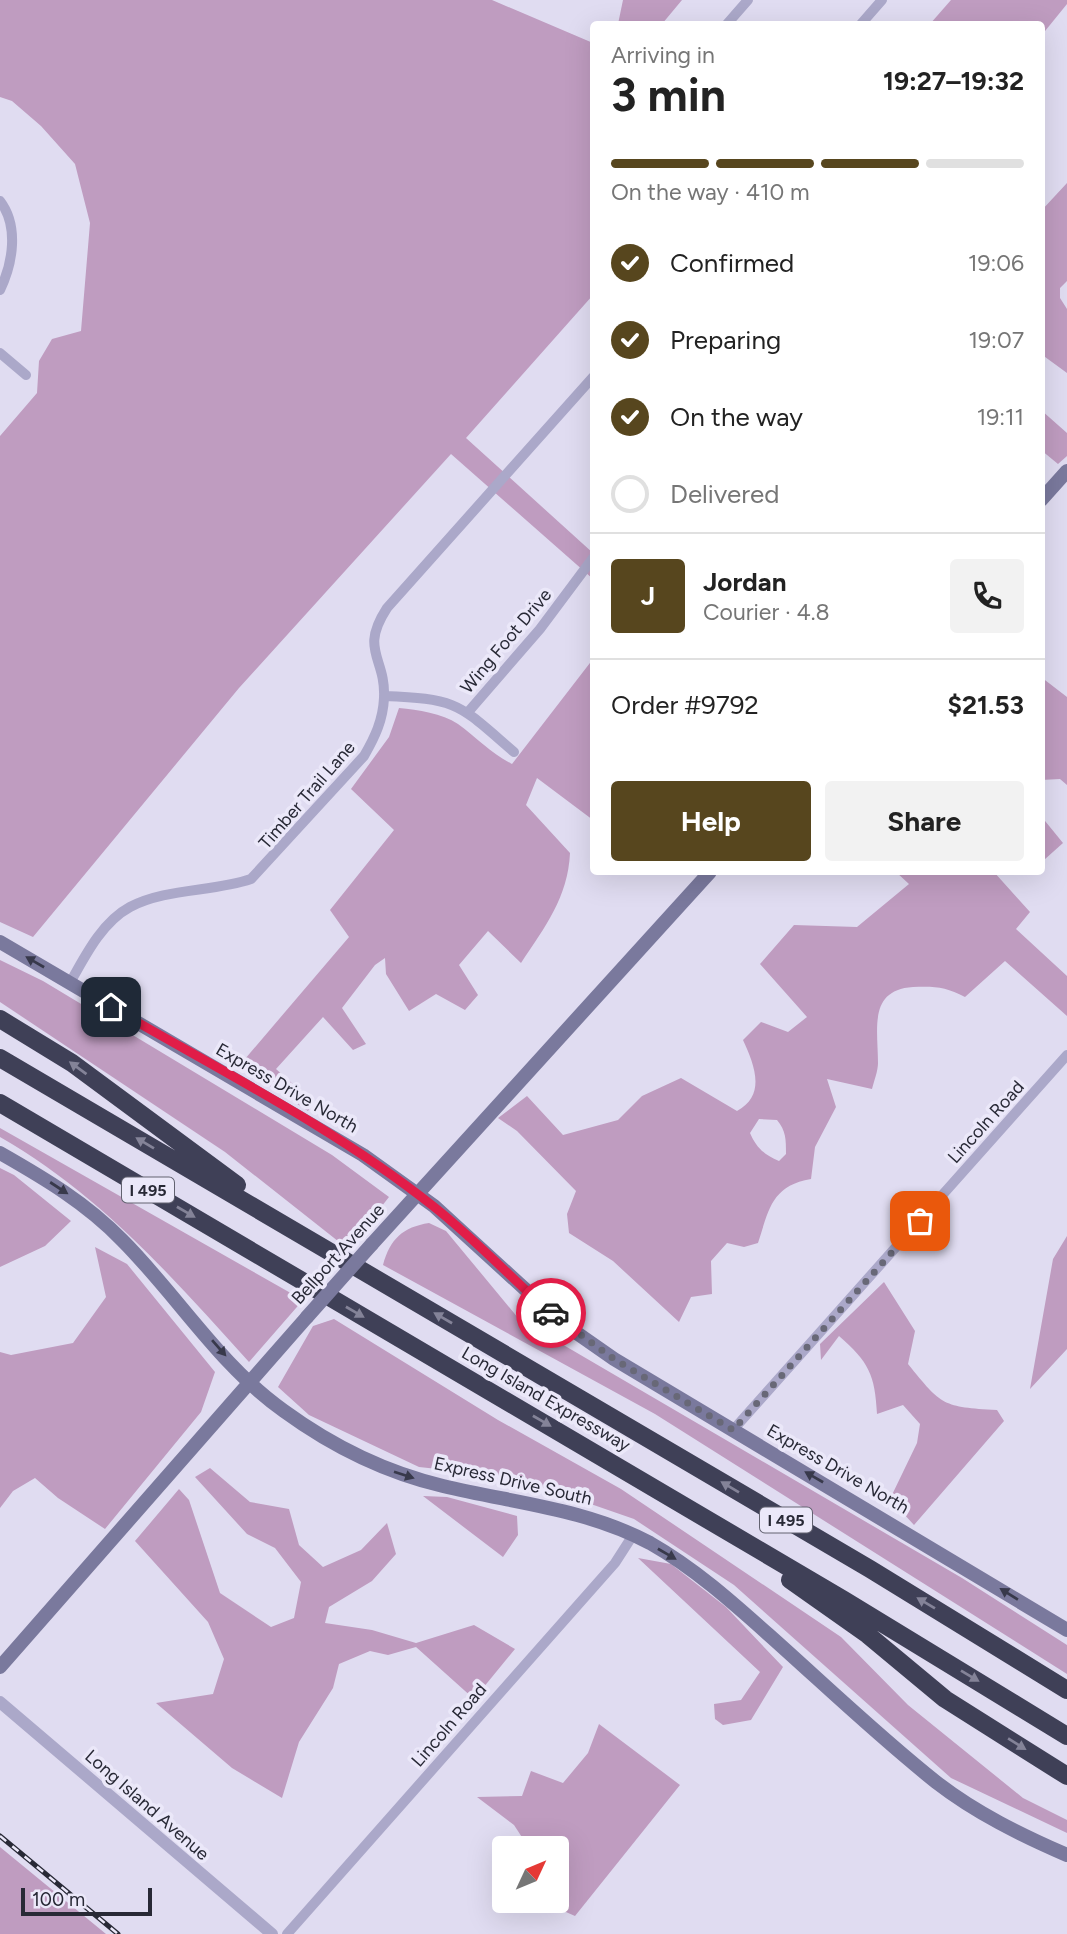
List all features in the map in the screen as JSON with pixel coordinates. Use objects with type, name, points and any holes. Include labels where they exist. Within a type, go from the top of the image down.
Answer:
[{"type":"highway","points":[[0,1019],[72,1063],[241,1188],[267,1215]]},
{"type":"highway","name":"Long Island Expressway","points":[[0,1058],[860,1563],[1067,1690]]},
{"type":"highway","name":"Long Island Expressway","points":[[0,1103],[722,1528],[1067,1736]]},
{"type":"highway","points":[[722,1528],[883,1646],[938,1694],[1067,1776]]},
{"type":"main road","points":[[1045,495],[1067,471]]},
{"type":"main road","name":"Bellport Avenue","points":[[0,1667],[372,1244],[707,875]]},
{"type":"main road","name":"Express Drive North","points":[[0,942],[354,1150],[417,1194],[577,1335],[1067,1630]]},
{"type":"main road","name":"Express Drive South","points":[[0,1153],[71,1196],[112,1230],[250,1382],[267,1398],[318,1434],[390,1470],[443,1486],[563,1509],[633,1535],[705,1579],[948,1791],[1006,1827],[1067,1856]]},
{"type":"street","points":[[734,21],[748,0]]},
{"type":"street","points":[[864,21],[882,0]]},
{"type":"street","points":[[0,201],[7,211],[13,250],[0,290]]},
{"type":"street","points":[[0,353],[26,375]]},
{"type":"street","name":"Timber Trail Lane","points":[[70,982],[114,918],[131,906],[164,897],[228,887],[251,879],[270,863],[364,756],[376,735],[384,696],[373,638],[377,623],[387,608],[590,380]]},
{"type":"street","name":"Wing Foot Drive","points":[[468,711],[540,629],[590,562]]},
{"type":"street","points":[[384,696],[430,698],[458,705],[514,752]]},
{"type":"street","name":"Lincoln Road","points":[[733,1430],[1067,1055]]},
{"type":"street","name":"Lincoln Road","points":[[287,1934],[615,1563],[633,1535]]},
{"type":"street","name":"Long Island Avenue","points":[[0,1702],[272,1934]]},
{"type":"shaded area","points":[[0,0],[492,0],[590,42],[590,298],[466,438],[590,550],[590,576],[451,454],[239,688],[33,937],[0,922],[0,436],[37,393],[39,361],[52,339],[81,331],[90,223],[75,164],[41,126],[12,101],[0,97]]},
{"type":"shaded area","points":[[623,0],[682,0],[664,21],[619,21]]},
{"type":"shaded area","points":[[951,0],[1067,0],[1067,4],[1045,31],[1045,21],[933,21]]},
{"type":"shaded area","points":[[1067,183],[1067,281],[1060,288],[1060,298],[1067,309],[1067,373],[1045,357],[1045,207]]},
{"type":"shaded area","points":[[1045,414],[1067,433],[1067,456],[1058,464],[1045,453]]},
{"type":"shaded area","points":[[590,663],[590,818],[537,778],[526,805],[570,853],[560,898],[547,924],[521,963],[488,931],[459,965],[478,995],[465,1010],[436,994],[409,1011],[386,974],[385,958],[375,965],[342,1008],[366,1044],[353,1050],[323,1017],[276,1069],[313,1102],[308,1111],[239,1066],[349,937],[330,910],[394,830],[351,789],[389,737],[399,708],[452,720],[512,764]]},
{"type":"shaded area","points":[[1045,680],[1067,697],[1067,785],[1060,779],[1045,780]]},
{"type":"shaded area","points":[[1045,821],[1063,843],[1045,859]]},
{"type":"shaded area","points":[[899,875],[997,875],[1030,912],[1016,929],[1067,976],[1067,1016],[1005,961],[965,997],[946,989],[928,987],[913,987],[889,995],[882,1003],[879,1013],[878,1066],[872,1089],[827,1079],[836,1107],[815,1147],[811,1179],[787,1187],[774,1201],[758,1243],[744,1247],[727,1243],[711,1261],[712,1294],[691,1297],[679,1322],[613,1261],[569,1233],[567,1214],[576,1191],[517,1131],[498,1118],[527,1096],[563,1135],[618,1120],[642,1096],[681,1078],[737,1111],[752,1097],[755,1088],[754,1069],[743,1040],[761,1022],[788,1032],[807,1017],[760,964],[794,925],[857,927],[909,884]],"holes":[[[759,1119],[777,1120],[784,1132],[786,1154],[779,1161],[761,1150],[750,1133]]]},
{"type":"shaded area","points":[[0,960],[43,981],[332,1155],[389,1197],[348,1249],[225,1152],[0,1002]]},
{"type":"shaded area","points":[[0,1128],[303,1300],[249,1362],[134,1239],[71,1185],[0,1137]]},
{"type":"shaded area","points":[[0,1168],[14,1175],[71,1221],[45,1246],[0,1267]]},
{"type":"shaded area","points":[[429,1223],[446,1231],[519,1319],[962,1578],[1067,1645],[1067,1674],[655,1414],[383,1265],[389,1248],[399,1236],[405,1231]]},
{"type":"shaded area","points":[[1067,1236],[1067,1349],[1030,1389],[1053,1259]]},
{"type":"shaded area","points":[[95,1247],[127,1264],[215,1372],[201,1412],[105,1529],[58,1498],[35,1478],[13,1491],[0,1508],[0,1352],[11,1355],[73,1343],[106,1297]]},
{"type":"shaded area","points":[[884,1282],[915,1331],[908,1364],[919,1378],[945,1402],[997,1410],[1004,1421],[914,1525],[890,1499],[917,1443],[920,1424],[903,1405],[877,1414],[869,1370],[839,1336],[821,1360],[820,1344]]},
{"type":"shaded area","points":[[334,1319],[498,1420],[621,1489],[841,1637],[908,1705],[1023,1798],[1067,1820],[1067,1833],[951,1778],[734,1585],[634,1519],[513,1477],[419,1467],[309,1415],[278,1387],[313,1326]]},
{"type":"shaded area","points":[[210,1468],[250,1502],[289,1509],[299,1545],[323,1567],[361,1550],[387,1523],[396,1554],[372,1581],[329,1607],[325,1623],[372,1630],[416,1643],[474,1625],[515,1649],[474,1699],[416,1647],[388,1655],[370,1651],[339,1664],[333,1688],[299,1742],[282,1798],[232,1768],[156,1703],[213,1694],[224,1659],[208,1622],[135,1541],[179,1489],[189,1500],[220,1593],[271,1627],[294,1618],[301,1582],[275,1548],[247,1534],[195,1477]]},
{"type":"shaded area","points":[[423,1496],[447,1497],[517,1516],[518,1535],[503,1557]]},
{"type":"shaded area","points":[[638,1558],[671,1564],[726,1607],[783,1667],[751,1720],[723,1725],[715,1719],[714,1704],[741,1700],[760,1672]]},
{"type":"shaded area","points":[[599,1724],[680,1785],[575,1916],[568,1913],[569,1836],[521,1836],[514,1825],[477,1797],[522,1796],[531,1771],[563,1783],[588,1753]]},
{"type":"shaded area","points":[[0,1847],[106,1934],[0,1934]]},
{"type":"railway","points":[[0,1836],[118,1934]]},
{"type":"way so far","points":[[551,1313],[577,1335],[614,1359],[733,1430],[920,1221]]},
{"type":"route","points":[[111,1007],[363,1155],[434,1206],[551,1313]]}]
